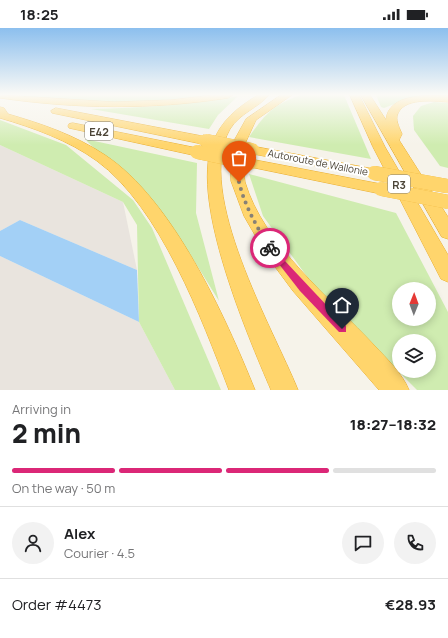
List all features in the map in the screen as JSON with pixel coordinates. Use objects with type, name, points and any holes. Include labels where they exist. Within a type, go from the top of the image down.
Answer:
[{"type":"highway","points":[[1,112],[4,116],[67,137],[102,159],[130,184],[158,220],[186,265],[216,325],[242,390]]},
{"type":"highway","name":"Autoroute de Wallonie","points":[[10,112],[251,156],[374,173],[448,186]]},
{"type":"highway","name":"Autoroute de Wallonie","points":[[55,112],[199,146]]},
{"type":"highway","points":[[240,112],[229,124],[222,135],[217,148],[214,169],[217,202],[226,238],[244,294],[285,390]]},
{"type":"highway","points":[[258,112],[251,119],[240,138],[236,151],[236,171],[242,194],[254,221],[271,249],[303,288],[362,350],[396,390]]},
{"type":"highway","name":"R3","points":[[362,112],[379,147],[448,273]]},
{"type":"highway","name":"R3","points":[[376,112],[448,232]]},
{"type":"highway","points":[[394,112],[392,119],[396,134],[394,142]]},
{"type":"highway","name":"Autoroute de Wallonie","points":[[251,156],[380,189],[448,202]]},
{"type":"shaded area","points":[[0,145],[123,202],[137,270],[20,220],[0,231]]},
{"type":"shaded area","points":[[0,256],[139,322],[175,390],[0,390]]},
{"type":"green space","points":[[108,112],[221,112],[209,129]]},
{"type":"green space","points":[[269,112],[351,112],[371,159],[249,137]]},
{"type":"green space","points":[[416,112],[448,112],[448,168],[440,166],[414,130],[413,116]]},
{"type":"green space","points":[[0,120],[66,145],[133,200],[152,228],[221,390],[175,390],[139,322],[137,225],[123,202],[0,145]]},
{"type":"green space","points":[[85,139],[197,163],[196,213],[219,301],[189,252],[155,205],[129,177]]},
{"type":"green space","points":[[249,174],[396,213],[432,282],[392,282],[392,326],[436,326],[436,289],[448,312],[448,390],[417,390],[405,378],[436,378],[436,334],[392,334],[392,365],[316,289],[263,216]]},
{"type":"water","points":[[20,220],[137,270],[139,322],[0,256],[0,231]]},
{"type":"way so far","points":[[239,182],[242,194],[254,221],[270,248]]},
{"type":"route","points":[[270,248],[303,288],[342,329]]}]
